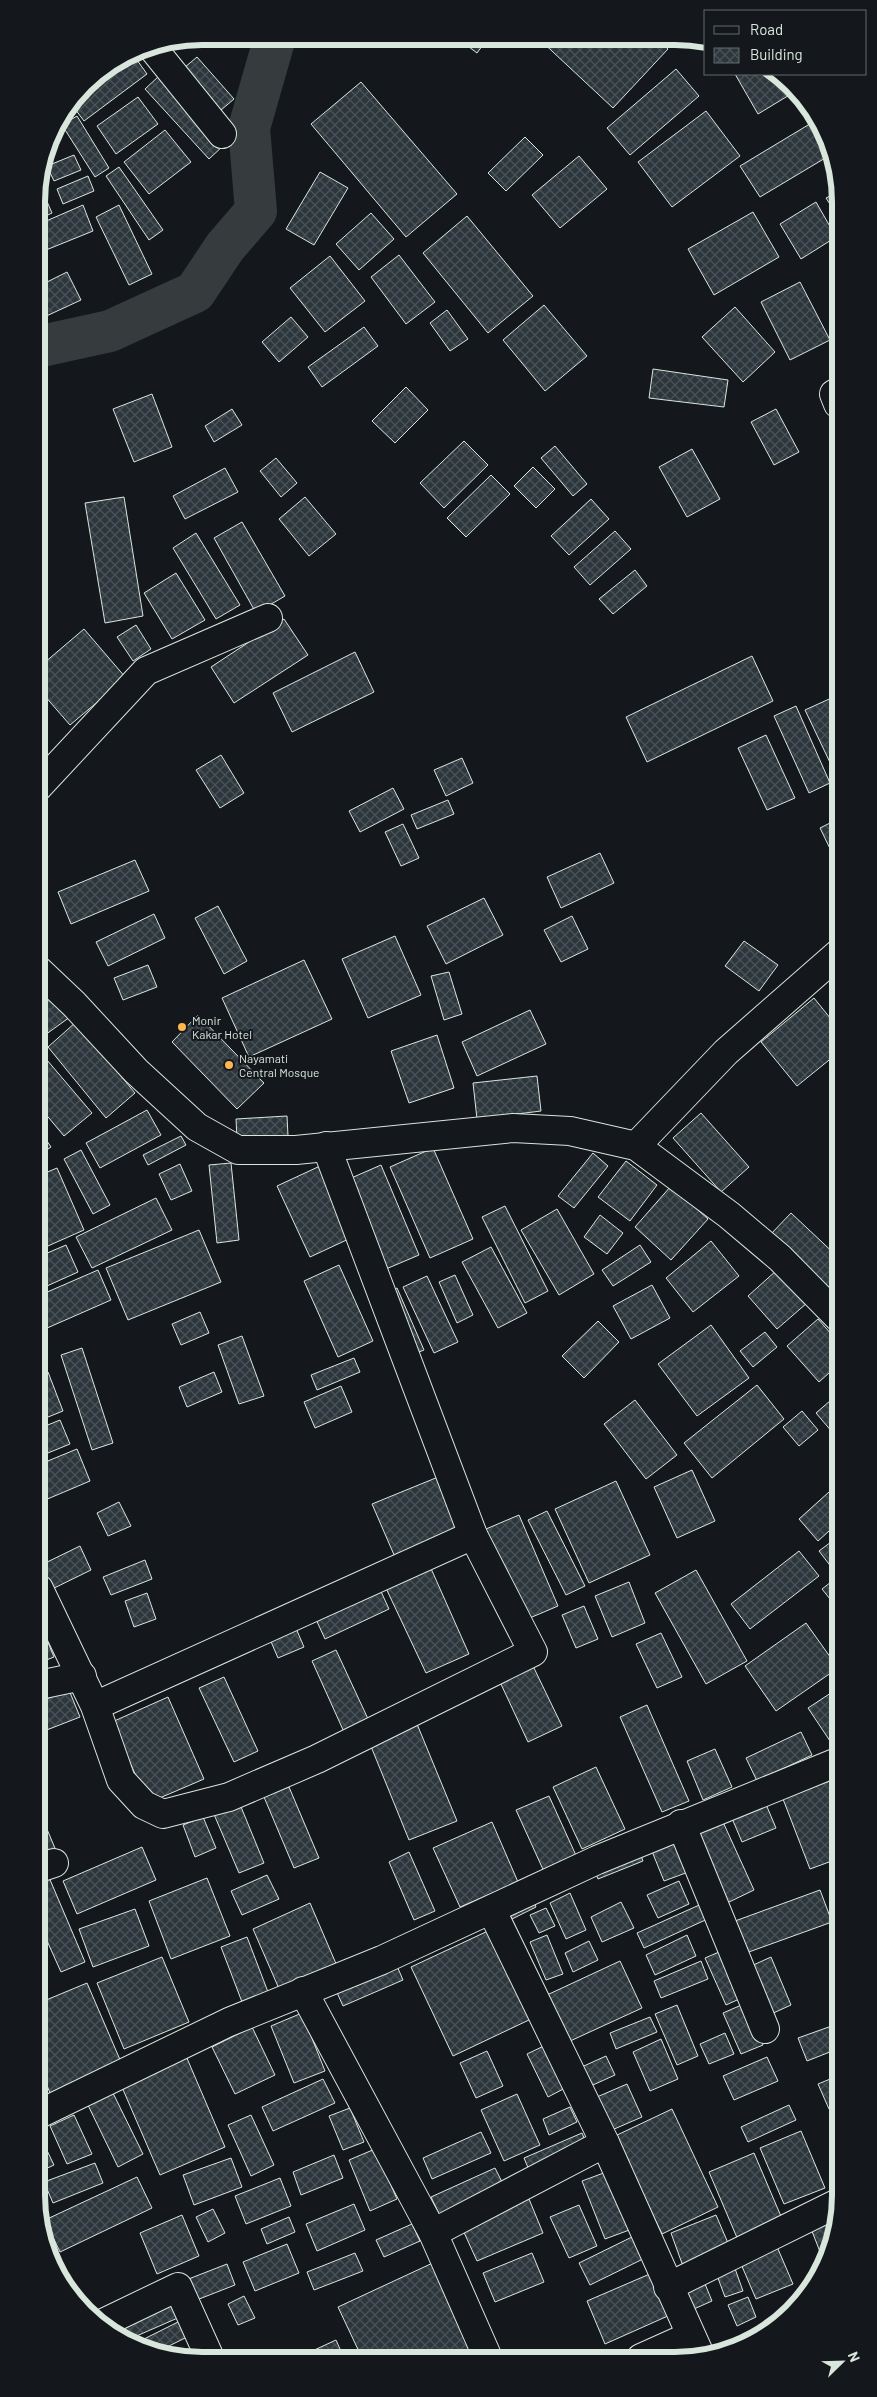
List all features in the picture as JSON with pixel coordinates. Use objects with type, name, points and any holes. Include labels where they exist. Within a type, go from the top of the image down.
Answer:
[{"type":"street","points":[[156,52],[222,134]]},
{"type":"street","points":[[45,780],[146,671],[268,618]]},
{"type":"street","points":[[636,1146],[726,1052],[832,959]]},
{"type":"street","points":[[45,977],[74,1004],[136,1071],[197,1127],[238,1150],[296,1150],[513,1128],[570,1131],[636,1146],[729,1215],[780,1258],[832,1311]]},
{"type":"street","points":[[45,1601],[95,1706],[121,1780],[144,1805],[163,1814],[229,1797],[316,1758],[533,1652],[473,1535],[326,1146]]},
{"type":"street","points":[[95,1706],[473,1535]]},
{"type":"street","points":[[45,1684],[82,1676]]},
{"type":"street","points":[[45,2111],[229,2022],[382,1960],[492,1911],[597,1860],[681,1824],[832,1765]]},
{"type":"street","points":[[681,1824],[765,2029]]},
{"type":"street","points":[[492,1911],[605,2143],[696,2347],[671,2352]]},
{"type":"street","points":[[303,1991],[433,2233],[485,2352]]},
{"type":"street","points":[[433,2233],[605,2143]]},
{"type":"street","points":[[668,2287],[832,2206]]},
{"type":"street","points":[[109,2320],[178,2287],[207,2352]]},
{"type":"building","points":[[466,45],[483,45],[477,53]]},
{"type":"building","points":[[546,45],[664,45],[668,49],[613,108]]},
{"type":"building","points":[[197,57],[234,99],[214,116],[178,73]]},
{"type":"building","points":[[137,60],[147,74],[84,121],[76,110],[91,91],[115,72]]},
{"type":"building","points":[[676,69],[699,96],[630,155],[607,128]]},
{"type":"building","points":[[736,75],[766,75],[789,95],[758,114]]},
{"type":"building","points":[[159,76],[224,145],[209,159],[145,89]]},
{"type":"building","points":[[361,82],[457,194],[406,237],[311,124]]},
{"type":"building","points":[[138,97],[158,124],[116,154],[97,126]]},
{"type":"building","points":[[706,111],[740,156],[672,207],[638,162]]},
{"type":"building","points":[[77,116],[109,168],[95,177],[64,128],[68,122]]},
{"type":"building","points":[[810,124],[825,158],[760,197],[740,166]]},
{"type":"building","points":[[165,130],[191,162],[149,194],[124,162]]},
{"type":"building","points":[[525,137],[543,155],[506,191],[488,173]]},
{"type":"building","points":[[74,155],[81,170],[54,181],[49,169],[49,165]]},
{"type":"building","points":[[579,156],[607,189],[560,228],[532,195]]},
{"type":"building","points":[[119,167],[163,230],[149,240],[106,176]]},
{"type":"building","points":[[320,172],[348,188],[314,245],[286,229]]},
{"type":"building","points":[[88,176],[94,191],[63,204],[57,189]]},
{"type":"building","points":[[832,195],[832,208],[826,198]]},
{"type":"building","points":[[45,197],[52,213],[45,216]]},
{"type":"building","points":[[816,202],[832,230],[832,240],[801,259],[780,224]]},
{"type":"building","points":[[83,205],[93,231],[46,250],[45,222]]},
{"type":"building","points":[[119,205],[152,274],[129,285],[96,217]]},
{"type":"building","points":[[753,212],[779,257],[714,295],[688,249]]},
{"type":"building","points":[[371,213],[394,239],[359,270],[336,244]]},
{"type":"building","points":[[467,216],[533,296],[488,333],[423,253]]},
{"type":"building","points":[[399,255],[435,302],[406,324],[371,277]]},
{"type":"building","points":[[330,256],[365,301],[325,332],[290,288]]},
{"type":"building","points":[[67,272],[81,300],[45,317],[45,283]]},
{"type":"building","points":[[800,282],[830,340],[790,360],[761,302]]},
{"type":"building","points":[[544,305],[587,356],[545,391],[503,340]]},
{"type":"building","points":[[735,307],[775,352],[743,382],[702,337]]},
{"type":"building","points":[[447,310],[468,339],[450,351],[430,323]]},
{"type":"building","points":[[291,317],[308,337],[279,362],[262,342]]},
{"type":"building","points":[[364,327],[378,346],[322,387],[308,367]]},
{"type":"building","points":[[653,369],[728,380],[724,407],[649,398]]},
{"type":"building","points":[[406,387],[428,410],[395,443],[372,421]]},
{"type":"building","points":[[152,394],[172,447],[134,462],[113,409]]},
{"type":"building","points":[[232,409],[242,425],[214,442],[205,426]]},
{"type":"building","points":[[776,409],[799,452],[774,465],[751,422]]},
{"type":"building","points":[[464,441],[488,465],[444,508],[420,483]]},
{"type":"building","points":[[555,446],[587,484],[573,496],[541,458]]},
{"type":"building","points":[[692,449],[720,499],[687,517],[659,467]]},
{"type":"building","points":[[276,458],[297,483],[281,497],[260,471]]},
{"type":"building","points":[[533,467],[555,489],[536,508],[514,486]]},
{"type":"building","points":[[225,468],[238,492],[185,519],[173,496]]},
{"type":"building","points":[[491,475],[510,494],[466,537],[447,518]]},
{"type":"building","points":[[124,497],[143,616],[105,623],[85,503]]},
{"type":"building","points":[[305,497],[336,534],[309,556],[279,519]]},
{"type":"building","points":[[591,499],[609,519],[569,555],[551,536]]},
{"type":"building","points":[[242,522],[285,596],[256,613],[214,538]]},
{"type":"building","points":[[615,531],[631,549],[590,585],[574,567]]},
{"type":"building","points":[[196,533],[240,605],[216,619],[173,548]]},
{"type":"building","points":[[635,570],[647,586],[613,614],[599,599]]},
{"type":"building","points":[[176,573],[205,620],[172,639],[144,593]]},
{"type":"building","points":[[284,619],[308,655],[234,703],[211,667]]},
{"type":"building","points":[[136,625],[151,649],[133,661],[117,637]]},
{"type":"building","points":[[84,629],[126,678],[70,725],[45,696],[45,662]]},
{"type":"building","points":[[355,652],[374,692],[292,732],[273,693]]},
{"type":"building","points":[[752,656],[773,701],[647,762],[626,717]]},
{"type":"building","points":[[832,698],[832,767],[805,710]]},
{"type":"building","points":[[796,706],[830,783],[809,793],[774,716]]},
{"type":"building","points":[[766,735],[795,798],[767,810],[738,748]]},
{"type":"building","points":[[221,755],[244,793],[220,808],[196,770]]},
{"type":"building","points":[[462,758],[473,783],[446,796],[434,770]]},
{"type":"building","points":[[393,788],[404,809],[360,832],[349,811]]},
{"type":"building","points":[[448,800],[454,814],[417,829],[411,815]]},
{"type":"building","points":[[832,822],[832,853],[820,828]]},
{"type":"building","points":[[403,824],[419,858],[401,866],[385,832]]},
{"type":"building","points":[[600,853],[614,883],[561,908],[547,877]]},
{"type":"building","points":[[135,860],[149,891],[71,924],[58,892]]},
{"type":"building","points":[[484,898],[503,935],[446,964],[427,926]]},
{"type":"building","points":[[218,906],[247,961],[224,974],[195,918]]},
{"type":"building","points":[[154,914],[165,938],[108,966],[96,942]]},
{"type":"building","points":[[572,916],[588,949],[561,962],[544,930]]},
{"type":"building","points":[[395,936],[421,995],[368,1018],[342,959]]},
{"type":"building","points":[[744,941],[778,965],[759,991],[725,966]]},
{"type":"building","points":[[304,960],[332,1019],[249,1057],[222,998]]},
{"type":"building","points":[[148,965],[157,987],[123,1000],[114,978]]},
{"type":"building","points":[[449,972],[462,1014],[444,1020],[431,976]]},
{"type":"building","points":[[45,991],[70,1017],[45,1035]]},
{"type":"building","points":[[814,998],[832,1020],[832,1058],[797,1086],[761,1042]]},
{"type":"building","points":[[530,1010],[546,1044],[477,1076],[462,1042]]},
{"type":"building","points":[[198,1015],[264,1083],[237,1109],[172,1042]]},
{"type":"building","points":[[76,1022],[135,1093],[106,1118],[48,1047]]},
{"type":"building","points":[[437,1035],[454,1088],[409,1103],[391,1051]]},
{"type":"building","points":[[45,1058],[92,1113],[64,1136],[45,1113]]},
{"type":"building","points":[[537,1076],[541,1111],[477,1119],[473,1083]]},
{"type":"building","points":[[147,1110],[161,1135],[100,1168],[86,1143]]},
{"type":"building","points":[[701,1113],[749,1167],[721,1192],[673,1138]]},
{"type":"building","points":[[287,1116],[288,1136],[237,1139],[236,1119]]},
{"type":"building","points":[[181,1136],[186,1145],[148,1165],[143,1155]]},
{"type":"building","points":[[45,1138],[51,1147],[45,1151]]},
{"type":"building","points":[[433,1148],[473,1239],[430,1258],[390,1167]]},
{"type":"building","points":[[81,1150],[110,1205],[93,1214],[64,1159]]},
{"type":"building","points":[[593,1153],[608,1166],[574,1208],[558,1196]]},
{"type":"building","points":[[626,1161],[657,1185],[630,1221],[598,1197]]},
{"type":"building","points":[[231,1163],[239,1240],[217,1243],[209,1165]]},
{"type":"building","points":[[180,1164],[192,1191],[171,1200],[159,1174]]},
{"type":"building","points":[[381,1165],[419,1255],[386,1269],[349,1179]]},
{"type":"building","points":[[320,1166],[353,1237],[310,1257],[277,1186]]},
{"type":"building","points":[[57,1168],[84,1230],[45,1247],[45,1173]]},
{"type":"building","points":[[671,1186],[708,1219],[671,1260],[635,1227]]},
{"type":"building","points":[[156,1198],[172,1230],[92,1268],[76,1237]]},
{"type":"building","points":[[505,1206],[548,1291],[525,1303],[482,1217]]},
{"type":"building","points":[[557,1209],[594,1274],[559,1295],[521,1230]]},
{"type":"building","points":[[791,1213],[832,1251],[832,1294],[770,1235]]},
{"type":"building","points":[[600,1215],[623,1233],[607,1254],[584,1237]]},
{"type":"building","points":[[199,1230],[221,1282],[128,1320],[106,1268]]},
{"type":"building","points":[[711,1241],[739,1276],[693,1312],[666,1278]]},
{"type":"building","points":[[66,1245],[78,1272],[45,1287],[45,1254]]},
{"type":"building","points":[[640,1245],[651,1262],[613,1286],[602,1270]]},
{"type":"building","points":[[491,1247],[527,1313],[498,1328],[462,1262]]},
{"type":"building","points":[[339,1265],[373,1341],[338,1357],[304,1281]]},
{"type":"building","points":[[98,1270],[111,1300],[45,1329],[45,1293]]},
{"type":"building","points":[[777,1270],[807,1303],[777,1329],[748,1296]]},
{"type":"building","points":[[455,1275],[473,1315],[457,1323],[439,1282]]},
{"type":"building","points":[[427,1276],[458,1342],[434,1353],[403,1287]]},
{"type":"building","points":[[652,1285],[670,1318],[631,1339],[613,1306]]},
{"type":"building","points":[[397,1288],[424,1350],[402,1359],[376,1297]]},
{"type":"building","points":[[200,1312],[209,1333],[181,1345],[172,1324]]},
{"type":"building","points":[[818,1319],[832,1335],[832,1370],[819,1382],[787,1346]]},
{"type":"building","points":[[598,1321],[619,1342],[584,1378],[562,1356]]},
{"type":"building","points":[[711,1325],[749,1378],[697,1416],[658,1364]]},
{"type":"building","points":[[765,1332],[777,1347],[753,1367],[740,1351]]},
{"type":"building","points":[[242,1336],[264,1396],[239,1404],[218,1345]]},
{"type":"building","points":[[82,1348],[113,1443],[92,1450],[61,1355]]},
{"type":"building","points":[[354,1358],[360,1372],[317,1390],[311,1375]]},
{"type":"building","points":[[48,1372],[63,1411],[45,1418],[45,1373]]},
{"type":"building","points":[[214,1372],[222,1392],[187,1407],[179,1387]]},
{"type":"building","points":[[757,1385],[784,1419],[712,1478],[684,1443]]},
{"type":"building","points":[[341,1386],[352,1412],[315,1428],[304,1402]]},
{"type":"building","points":[[832,1399],[832,1432],[816,1413]]},
{"type":"building","points":[[635,1400],[677,1455],[646,1479],[604,1424]]},
{"type":"building","points":[[802,1411],[818,1430],[799,1446],[783,1427]]},
{"type":"building","points":[[60,1420],[70,1444],[45,1454],[45,1426]]},
{"type":"building","points":[[77,1449],[90,1481],[45,1500],[45,1462]]},
{"type":"building","points":[[692,1470],[715,1521],[677,1538],[654,1487]]},
{"type":"building","points":[[443,1475],[468,1534],[398,1564],[372,1504]]},
{"type":"building","points":[[616,1481],[650,1555],[589,1583],[555,1509]]},
{"type":"building","points":[[832,1489],[832,1528],[818,1541],[799,1519]]},
{"type":"building","points":[[119,1502],[131,1526],[108,1536],[97,1513]]},
{"type":"building","points":[[547,1511],[585,1586],[566,1595],[528,1520]]},
{"type":"building","points":[[519,1515],[558,1606],[525,1620],[486,1529]]},
{"type":"building","points":[[832,1541],[832,1568],[819,1551]]},
{"type":"building","points":[[80,1546],[91,1570],[45,1593],[45,1563]]},
{"type":"building","points":[[799,1551],[819,1576],[750,1629],[731,1604]]},
{"type":"building","points":[[145,1560],[152,1579],[111,1595],[103,1577]]},
{"type":"building","points":[[429,1564],[469,1654],[426,1673],[384,1584]]},
{"type":"building","points":[[696,1570],[747,1661],[706,1684],[655,1593]]},
{"type":"building","points":[[832,1581],[832,1602],[822,1589]]},
{"type":"building","points":[[629,1582],[645,1623],[612,1637],[595,1596]]},
{"type":"building","points":[[378,1585],[389,1609],[325,1639],[314,1615]]},
{"type":"building","points":[[147,1593],[156,1619],[134,1627],[125,1601]]},
{"type":"building","points":[[584,1606],[598,1639],[576,1648],[562,1615]]},
{"type":"building","points":[[806,1623],[832,1660],[832,1672],[776,1711],[745,1666]]},
{"type":"building","points":[[295,1626],[304,1647],[278,1658],[269,1637]]},
{"type":"building","points":[[661,1633],[682,1677],[657,1688],[636,1644]]},
{"type":"building","points":[[45,1635],[54,1657],[45,1661]]},
{"type":"building","points":[[336,1650],[369,1721],[344,1732],[312,1661]]},
{"type":"building","points":[[533,1666],[562,1726],[528,1742],[500,1682]]},
{"type":"building","points":[[224,1677],[258,1751],[234,1762],[199,1688]]},
{"type":"building","points":[[69,1690],[80,1717],[45,1731],[45,1700]]},
{"type":"building","points":[[832,1692],[832,1744],[808,1708]]},
{"type":"building","points":[[168,1697],[204,1779],[148,1803],[112,1722]]},
{"type":"building","points":[[647,1705],[689,1801],[662,1812],[620,1717]]},
{"type":"building","points":[[417,1724],[457,1821],[409,1840],[370,1744]]},
{"type":"building","points":[[801,1732],[812,1755],[757,1781],[746,1758]]},
{"type":"building","points":[[715,1749],[732,1787],[703,1800],[687,1761]]},
{"type":"building","points":[[596,1767],[625,1829],[582,1849],[553,1787]]},
{"type":"building","points":[[832,1780],[832,1861],[810,1869],[783,1799]]},
{"type":"building","points":[[289,1787],[319,1858],[294,1868],[264,1797]]},
{"type":"building","points":[[549,1796],[579,1862],[546,1876],[516,1810]]},
{"type":"building","points":[[239,1802],[264,1863],[239,1873],[213,1812]]},
{"type":"building","points":[[765,1802],[776,1828],[742,1842],[731,1816]]},
{"type":"building","points":[[203,1817],[216,1848],[195,1857],[183,1825]]},
{"type":"building","points":[[492,1822],[518,1882],[460,1907],[433,1848]]},
{"type":"building","points":[[723,1822],[754,1890],[727,1903],[695,1834]]},
{"type":"building","points":[[45,1824],[57,1853],[45,1858]]},
{"type":"building","points":[[676,1833],[691,1871],[664,1881],[649,1844]]},
{"type":"building","points":[[142,1847],[156,1880],[77,1914],[63,1881]]},
{"type":"building","points":[[638,1847],[643,1861],[598,1879],[592,1865]]},
{"type":"building","points":[[409,1852],[435,1911],[414,1920],[389,1862]]},
{"type":"building","points":[[48,1875],[85,1962],[61,1972],[45,1936],[45,1876]]},
{"type":"building","points":[[267,1875],[279,1899],[242,1915],[231,1891]]},
{"type":"building","points":[[207,1878],[230,1936],[171,1959],[149,1901]]},
{"type":"building","points":[[679,1881],[689,1904],[658,1918],[647,1895]]},
{"type":"building","points":[[820,1890],[832,1922],[746,1953],[735,1921]]},
{"type":"building","points":[[570,1893],[586,1930],[566,1939],[550,1903]]},
{"type":"building","points":[[532,1897],[536,1907],[508,1921],[503,1911]]},
{"type":"building","points":[[621,1902],[634,1928],[602,1942],[591,1917]]},
{"type":"building","points":[[706,1902],[712,1917],[644,1948],[637,1933]]},
{"type":"building","points":[[310,1903],[337,1966],[280,1991],[253,1929]]},
{"type":"building","points":[[546,1908],[555,1926],[539,1933],[530,1915]]},
{"type":"building","points":[[135,1909],[149,1946],[93,1967],[79,1929]]},
{"type":"building","points":[[490,1930],[531,2019],[453,2056],[411,1967]]},
{"type":"building","points":[[547,1935],[563,1974],[546,1980],[530,1942]]},
{"type":"building","points":[[687,1935],[696,1956],[655,1975],[646,1955]]},
{"type":"building","points":[[247,1937],[268,1992],[242,2002],[221,1947]]},
{"type":"building","points":[[589,1941],[598,1960],[573,1972],[565,1953]]},
{"type":"building","points":[[726,1949],[748,1995],[726,2005],[705,1958]]},
{"type":"building","points":[[162,1957],[189,2022],[124,2049],[97,1983]]},
{"type":"building","points":[[771,1957],[791,2005],[769,2015],[749,1967]]},
{"type":"building","points":[[394,1959],[403,1980],[343,2006],[334,1986]]},
{"type":"building","points":[[620,1961],[642,2008],[568,2042],[547,1995]]},
{"type":"building","points":[[701,1961],[708,1979],[661,1998],[654,1981]]},
{"type":"building","points":[[87,1983],[121,2062],[50,2093],[45,2081],[45,2000]]},
{"type":"building","points":[[746,2003],[763,2045],[741,2054],[723,2013]]},
{"type":"building","points":[[677,2005],[698,2056],[677,2065],[655,2014]]},
{"type":"building","points":[[302,2013],[325,2071],[294,2083],[271,2026]]},
{"type":"building","points":[[650,2017],[657,2032],[616,2049],[610,2033]]},
{"type":"building","points":[[832,2026],[832,2051],[807,2061],[798,2038]]},
{"type":"building","points":[[252,2027],[275,2075],[235,2094],[212,2047]]},
{"type":"building","points":[[725,2033],[734,2054],[709,2064],[700,2044]]},
{"type":"building","points":[[661,2039],[678,2079],[650,2091],[633,2052]]},
{"type":"building","points":[[548,2044],[569,2086],[548,2097],[527,2054]]},
{"type":"building","points":[[487,2051],[503,2086],[476,2098],[460,2063]]},
{"type":"building","points":[[186,2056],[225,2147],[160,2175],[121,2085]]},
{"type":"building","points":[[606,2056],[615,2075],[584,2089],[575,2070]]},
{"type":"building","points":[[767,2057],[778,2081],[734,2100],[723,2076]]},
{"type":"building","points":[[832,2078],[832,2108],[829,2109],[818,2084]]},
{"type":"building","points":[[323,2079],[335,2103],[273,2131],[262,2107]]},
{"type":"building","points":[[627,2084],[642,2117],[605,2133],[590,2100]]},
{"type":"building","points":[[110,2087],[143,2154],[118,2167],[85,2099]]},
{"type":"building","points":[[517,2094],[540,2145],[504,2161],[481,2110]]},
{"type":"building","points":[[789,2105],[796,2120],[748,2142],[741,2127]]},
{"type":"building","points":[[570,2107],[577,2122],[549,2135],[543,2119]]},
{"type":"building","points":[[350,2108],[364,2142],[343,2150],[329,2116]]},
{"type":"building","points":[[672,2109],[718,2207],[662,2234],[615,2136]]},
{"type":"building","points":[[74,2115],[92,2154],[67,2164],[50,2126]]},
{"type":"building","points":[[251,2115],[274,2165],[251,2176],[228,2125]]},
{"type":"building","points":[[801,2131],[825,2188],[784,2204],[760,2148]]},
{"type":"building","points":[[481,2132],[491,2153],[432,2179],[423,2158]]},
{"type":"building","points":[[582,2133],[587,2145],[529,2170],[524,2158]]},
{"type":"building","points":[[45,2146],[54,2165],[45,2169]]},
{"type":"building","points":[[375,2149],[397,2199],[370,2211],[349,2160]]},
{"type":"building","points":[[754,2153],[783,2221],[738,2240],[709,2172]]},
{"type":"building","points":[[334,2155],[343,2178],[301,2195],[293,2172]]},
{"type":"building","points":[[231,2158],[242,2187],[194,2205],[183,2175]]},
{"type":"building","points":[[95,2163],[103,2183],[53,2203],[45,2182]]},
{"type":"building","points":[[495,2168],[505,2188],[441,2218],[431,2197]]},
{"type":"building","points":[[609,2171],[632,2229],[605,2239],[582,2181]]},
{"type":"building","points":[[137,2177],[152,2208],[60,2252],[49,2228],[47,2219]]},
{"type":"building","points":[[280,2178],[291,2206],[246,2224],[235,2196]]},
{"type":"building","points":[[529,2199],[543,2233],[477,2261],[462,2228]]},
{"type":"building","points":[[354,2204],[365,2230],[317,2251],[306,2224]]},
{"type":"building","points":[[579,2205],[597,2246],[569,2258],[550,2217]]},
{"type":"building","points":[[213,2209],[225,2233],[208,2242],[196,2217]]},
{"type":"building","points":[[827,2214],[829,2225],[821,2253],[808,2221]]},
{"type":"building","points":[[182,2215],[199,2256],[157,2274],[140,2233]]},
{"type":"building","points":[[716,2215],[731,2250],[684,2269],[671,2233]]},
{"type":"building","points":[[289,2217],[295,2232],[267,2244],[261,2229]]},
{"type":"building","points":[[412,2224],[420,2241],[384,2257],[376,2240]]},
{"type":"building","points":[[634,2236],[645,2258],[590,2285],[579,2263]]},
{"type":"building","points":[[775,2242],[793,2284],[756,2299],[738,2257]]},
{"type":"building","points":[[287,2244],[299,2273],[255,2291],[243,2262]]},
{"type":"building","points":[[355,2253],[363,2271],[314,2290],[307,2272]]},
{"type":"building","points":[[532,2253],[544,2282],[495,2302],[483,2273]]},
{"type":"building","points":[[437,2261],[479,2352],[359,2352],[338,2307]]},
{"type":"building","points":[[733,2263],[743,2291],[725,2297],[715,2270]]},
{"type":"building","points":[[227,2264],[235,2285],[194,2301],[186,2280]]},
{"type":"building","points":[[652,2273],[670,2315],[605,2344],[587,2301]]},
{"type":"building","points":[[703,2279],[712,2301],[687,2312],[677,2290]]},
{"type":"building","points":[[244,2296],[255,2318],[238,2325],[228,2304]]},
{"type":"building","points":[[748,2297],[756,2317],[737,2326],[728,2305]]},
{"type":"building","points":[[172,2299],[180,2317],[135,2337],[113,2324]]},
{"type":"building","points":[[184,2319],[191,2335],[166,2348],[142,2340]]},
{"type":"building","points":[[336,2340],[341,2352],[310,2352]]},
{"type":"waterway","points":[[45,345],[110,331],[195,292],[225,247],[256,211],[249,128],[273,45]]},
{"type":"place","name":"Monir Kakar Hotel","points":[[182,1027]]},
{"type":"place","name":"Nayamati Central Mosque","points":[[229,1065]]}]
